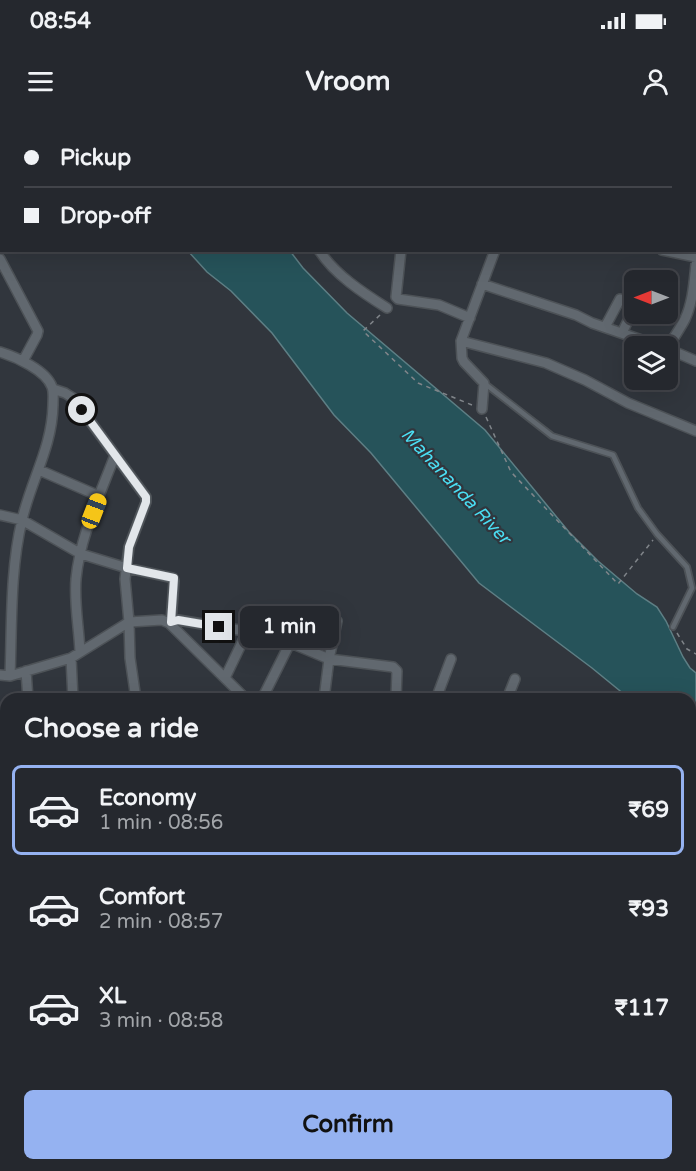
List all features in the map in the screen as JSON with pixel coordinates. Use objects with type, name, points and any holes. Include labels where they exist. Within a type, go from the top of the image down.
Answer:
[{"type":"street","points":[[320,252],[324,259],[357,288],[387,308]]},
{"type":"street","points":[[401,252],[395,295],[397,298],[439,305],[470,318]]},
{"type":"street","points":[[482,409],[484,383],[464,362],[461,341],[494,252]]},
{"type":"street","points":[[672,252],[696,257]]},
{"type":"street","points":[[0,259],[38,331],[23,361]]},
{"type":"street","points":[[675,336],[692,300],[696,264]]},
{"type":"street","points":[[482,284],[576,315],[631,336]]},
{"type":"street","points":[[605,327],[620,299]]},
{"type":"street","points":[[622,333],[626,324]]},
{"type":"street","points":[[461,341],[546,363],[585,380],[628,403],[696,430]]},
{"type":"street","points":[[0,352],[17,357],[44,375],[53,389],[53,419],[50,436],[22,520],[16,552],[5,676],[71,658],[129,622],[178,620],[262,631],[329,659],[393,667],[397,672],[396,693]]},
{"type":"street","points":[[678,353],[696,361]]},
{"type":"street","points":[[53,389],[73,398],[146,497],[129,547],[125,579],[130,658],[135,693]]},
{"type":"street","points":[[80,652],[76,589],[81,554],[99,496],[115,456]]},
{"type":"street","points":[[39,470],[99,496]]},
{"type":"street","points":[[0,516],[22,520],[81,554],[127,568],[174,578],[170,622],[197,652],[240,693]]},
{"type":"street","points":[[325,693],[337,621]]},
{"type":"street","points":[[225,678],[248,630]]},
{"type":"street","points":[[265,693],[290,643]]},
{"type":"street","points":[[71,658],[73,693]]},
{"type":"street","points":[[438,693],[451,659]]},
{"type":"street","points":[[26,671],[28,693]]},
{"type":"street","points":[[509,693],[515,679]]},
{"type":"lane","points":[[484,383],[552,436],[613,455],[638,508],[657,534],[687,567],[692,588],[673,627]]},
{"type":"path","points":[[387,308],[363,331],[418,382],[482,409],[511,472],[618,584],[657,534]]},
{"type":"path","points":[[673,627],[687,649],[696,654]]},
{"type":"water","name":"Mahananda River","points":[[189,252],[291,252],[303,268],[347,313],[485,430],[569,532],[598,561],[637,594],[657,607],[683,657],[696,673],[696,693],[623,693],[479,583],[371,453],[334,415],[272,333],[231,291],[207,272]]},
{"type":"route","points":[[82,410],[146,497],[129,547],[127,568],[174,578],[171,622],[178,620],[219,627]]}]
